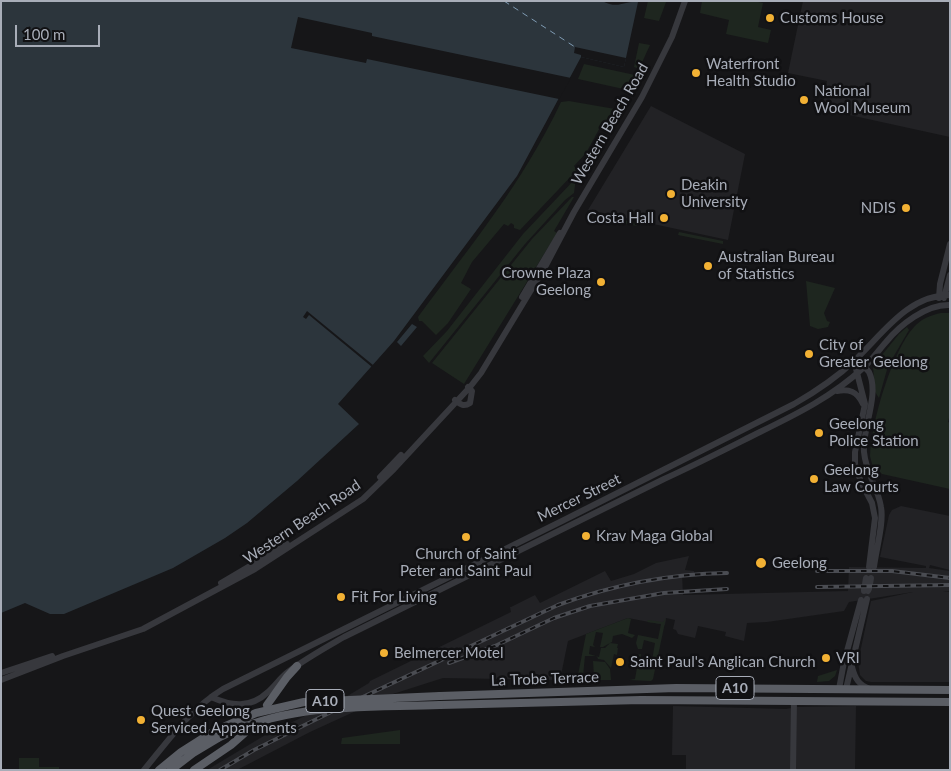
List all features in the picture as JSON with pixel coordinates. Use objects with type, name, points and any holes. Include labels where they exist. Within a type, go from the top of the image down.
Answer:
[{"type":"highway","points":[[267,705],[297,666]]},
{"type":"highway","name":"La Trobe Terrace","points":[[171,770],[193,753],[218,738],[266,719],[296,712],[323,709],[656,688],[950,690]]},
{"type":"highway","points":[[794,688],[794,700]]},
{"type":"highway","points":[[842,689],[843,700]]},
{"type":"highway","name":"La Trobe Terrace","points":[[159,770],[180,752],[214,730],[256,713],[299,703],[323,701],[641,700],[950,702]]},
{"type":"highway","points":[[194,770],[231,745],[248,730]]},
{"type":"street","name":"Western Beach Road","points":[[18,671],[143,629],[255,570],[363,499],[394,469],[481,373],[546,267],[569,222],[642,97],[672,37],[686,1]]},
{"type":"street","points":[[945,295],[940,284],[950,244]]},
{"type":"street","points":[[936,306],[945,295],[950,275]]},
{"type":"street","name":"Mercer Street","points":[[144,770],[190,715],[211,697],[237,682],[562,521],[813,392],[854,361],[885,328],[910,308],[931,297],[945,295]]},
{"type":"street","points":[[936,306],[950,305]]},
{"type":"street","name":"Mercer Street","points":[[211,697],[233,705],[250,703],[264,696],[283,676],[297,666],[344,637],[780,422],[834,391],[865,367],[890,337],[915,316],[936,306]]},
{"type":"street","points":[[910,308],[915,316]]},
{"type":"street","points":[[854,361],[865,367],[870,373],[872,392],[864,441],[864,453],[882,514],[874,567]]},
{"type":"street","points":[[854,361],[865,400],[855,458],[863,487],[872,503],[875,521],[869,567],[877,543]]},
{"type":"street","points":[[456,401],[466,406],[470,403],[472,396],[468,387]]},
{"type":"street","points":[[834,391],[846,390],[855,393],[861,399],[864,412]]},
{"type":"street","points":[[775,412],[780,422]]},
{"type":"street","points":[[753,436],[754,423]]},
{"type":"street","points":[[700,462],[703,449]]},
{"type":"street","points":[[694,454],[700,462]]},
{"type":"street","points":[[863,487],[873,485]]},
{"type":"street","points":[[867,494],[877,493]]},
{"type":"street","points":[[562,521],[566,528]]},
{"type":"street","points":[[439,582],[442,589]]},
{"type":"street","points":[[842,689],[852,661],[863,602]]},
{"type":"street","points":[[857,640],[863,602]]},
{"type":"street","points":[[842,689],[844,662],[863,602]]},
{"type":"street","points":[[852,661],[857,681],[870,689]]},
{"type":"street","points":[[1,673],[18,671]]},
{"type":"street","points":[[1,680],[18,671]]},
{"type":"street","points":[[793,770],[794,700]]},
{"type":"shaded area","points":[[1,1],[602,1],[613,5],[638,2],[624,67],[581,57],[517,176],[394,341],[338,404],[359,424],[297,481],[247,523],[225,538],[173,568],[64,614],[50,614],[25,603],[1,613]]},
{"type":"shaded area","points":[[648,1],[666,2],[659,21],[644,18]]},
{"type":"shaded area","points":[[702,1],[753,1],[763,3],[758,27],[771,30],[768,43],[726,34],[729,20],[700,13]]},
{"type":"shaded area","points":[[803,1],[950,1],[950,137],[822,109],[827,81],[788,73]]},
{"type":"shaded area","points":[[639,43],[650,45],[639,69],[634,67]]},
{"type":"shaded area","points":[[584,64],[635,75],[628,90],[578,79]]},
{"type":"shaded area","points":[[569,101],[615,109],[611,120],[609,119],[606,124],[603,122],[586,153],[574,166],[577,170],[520,230],[514,228],[514,225],[511,223],[508,226],[504,224],[472,262],[461,283],[471,289],[448,323],[436,335],[422,321],[419,321],[418,317],[513,187],[546,132],[561,102]]},
{"type":"shaded area","points":[[651,106],[745,154],[728,240],[588,210]]},
{"type":"shaded area","points":[[576,178],[574,193],[565,200],[525,244],[429,363],[423,356],[447,331],[523,234]]},
{"type":"shaded area","points":[[574,197],[554,231],[557,233],[464,384],[432,363],[532,239]]},
{"type":"shaded area","points":[[593,213],[637,223],[637,226],[592,216]]},
{"type":"shaded area","points":[[679,232],[723,241],[723,244],[678,235]]},
{"type":"shaded area","points":[[806,281],[835,288],[824,313],[827,321],[830,322],[828,327],[818,329],[810,326]]},
{"type":"shaded area","points":[[941,313],[950,313],[950,414],[948,422],[950,423],[950,489],[882,474],[872,464],[870,456],[874,425],[884,388],[898,353],[906,338],[917,324],[926,318]]},
{"type":"shaded area","points":[[412,324],[417,327],[401,346],[397,342]]},
{"type":"shaded area","points":[[907,327],[909,330],[888,366],[879,398],[875,392],[873,366]]},
{"type":"shaded area","points":[[901,506],[950,516],[950,570],[930,565],[929,568],[950,571],[950,591],[943,591],[950,592],[950,682],[871,682],[866,681],[860,675],[858,662],[871,601],[913,592],[849,602],[844,611],[747,623],[744,641],[725,636],[726,632],[698,626],[695,638],[678,634],[673,629],[675,620],[666,618],[665,625],[628,618],[568,641],[560,680],[443,678],[393,694],[310,732],[237,770],[207,770],[267,734],[349,695],[370,681],[511,612],[510,607],[535,595],[540,603],[605,571],[611,581],[634,574],[656,563],[689,556],[685,570],[694,571],[694,573],[682,574],[683,595],[848,591],[849,567],[926,568],[926,566],[880,557],[889,515],[892,510]]},
{"type":"shaded area","points":[[628,618],[631,619],[628,633],[635,635],[632,638],[622,634],[613,636],[612,642],[600,647],[603,633],[596,632],[593,645],[595,647],[590,646],[589,654],[596,656],[585,656],[583,676],[588,677],[588,680],[577,680],[586,634]]},
{"type":"shaded area","points":[[666,618],[653,679],[651,681],[629,680],[635,679],[637,668],[633,666],[636,655],[641,654],[640,664],[651,666],[655,643],[644,640],[642,649],[638,649],[636,643],[638,635],[658,639],[661,624],[647,622],[648,620],[663,622]]},
{"type":"shaded area","points":[[610,643],[618,644],[617,655],[614,654],[611,668],[604,660],[598,659],[597,656],[599,657],[601,648],[605,648]]},
{"type":"shaded area","points":[[593,661],[605,662],[610,669],[611,680],[590,680],[590,676],[594,676]]},
{"type":"shaded area","points":[[837,670],[835,676],[829,681],[817,682],[818,676]]},
{"type":"shaded area","points":[[673,706],[786,709],[797,707],[856,706],[855,770],[686,770],[686,755],[672,755]]},
{"type":"shaded area","points":[[400,730],[400,744],[341,744],[342,738]]},
{"type":"shaded area","points":[[19,758],[39,758],[39,767],[59,767],[59,770],[19,770]]},
{"type":"pier","points":[[298,17],[372,33],[372,36],[571,78],[559,99],[367,59],[366,63],[291,48]]},
{"type":"pier","points":[[575,47],[626,58],[624,67],[581,57],[581,55],[574,53]]},
{"type":"pier","points":[[307,311],[373,365],[372,367],[309,315],[306,319],[303,317]]},
{"type":"ferry route","points":[[504,1],[575,47]]},
{"type":"railway","points":[[817,571],[892,571],[950,578]]},
{"type":"railway","points":[[220,770],[254,750],[331,712],[558,605],[620,586],[662,578],[727,573]]},
{"type":"railway","points":[[817,587],[950,585]]},
{"type":"railway","points":[[449,663],[495,646],[554,618],[590,606],[664,593],[727,589]]},
{"type":"place","name":"Customs House","points":[[770,18]]},
{"type":"place","name":"Waterfront Health Studio","points":[[696,73]]},
{"type":"place","name":"National Wool Museum","points":[[804,100]]},
{"type":"place","name":"Deakin University","points":[[671,194]]},
{"type":"place","name":"NDIS","points":[[906,208]]},
{"type":"place","name":"Costa Hall","points":[[664,218]]},
{"type":"place","name":"Australian Bureau of Statistics","points":[[708,266]]},
{"type":"place","name":"Crowne Plaza Geelong","points":[[601,282]]},
{"type":"place","name":"City of Greater Geelong","points":[[809,354]]},
{"type":"place","name":"Geelong Police Station","points":[[819,433]]},
{"type":"place","name":"Geelong Law Courts","points":[[814,479]]},
{"type":"place","name":"Krav Maga Global","points":[[586,536]]},
{"type":"place","name":"Church of Saint Peter and Saint Paul","points":[[466,537]]},
{"type":"place","name":"Geelong","points":[[761,563]]},
{"type":"place","name":"Fit For Living","points":[[341,597]]},
{"type":"place","name":"Belmercer Motel","points":[[384,653]]},
{"type":"place","name":"VRI","points":[[826,658]]},
{"type":"place","name":"Saint Paul's Anglican Church","points":[[620,662]]},
{"type":"place","name":"Quest Geelong Serviced Appartments","points":[[141,720]]}]
